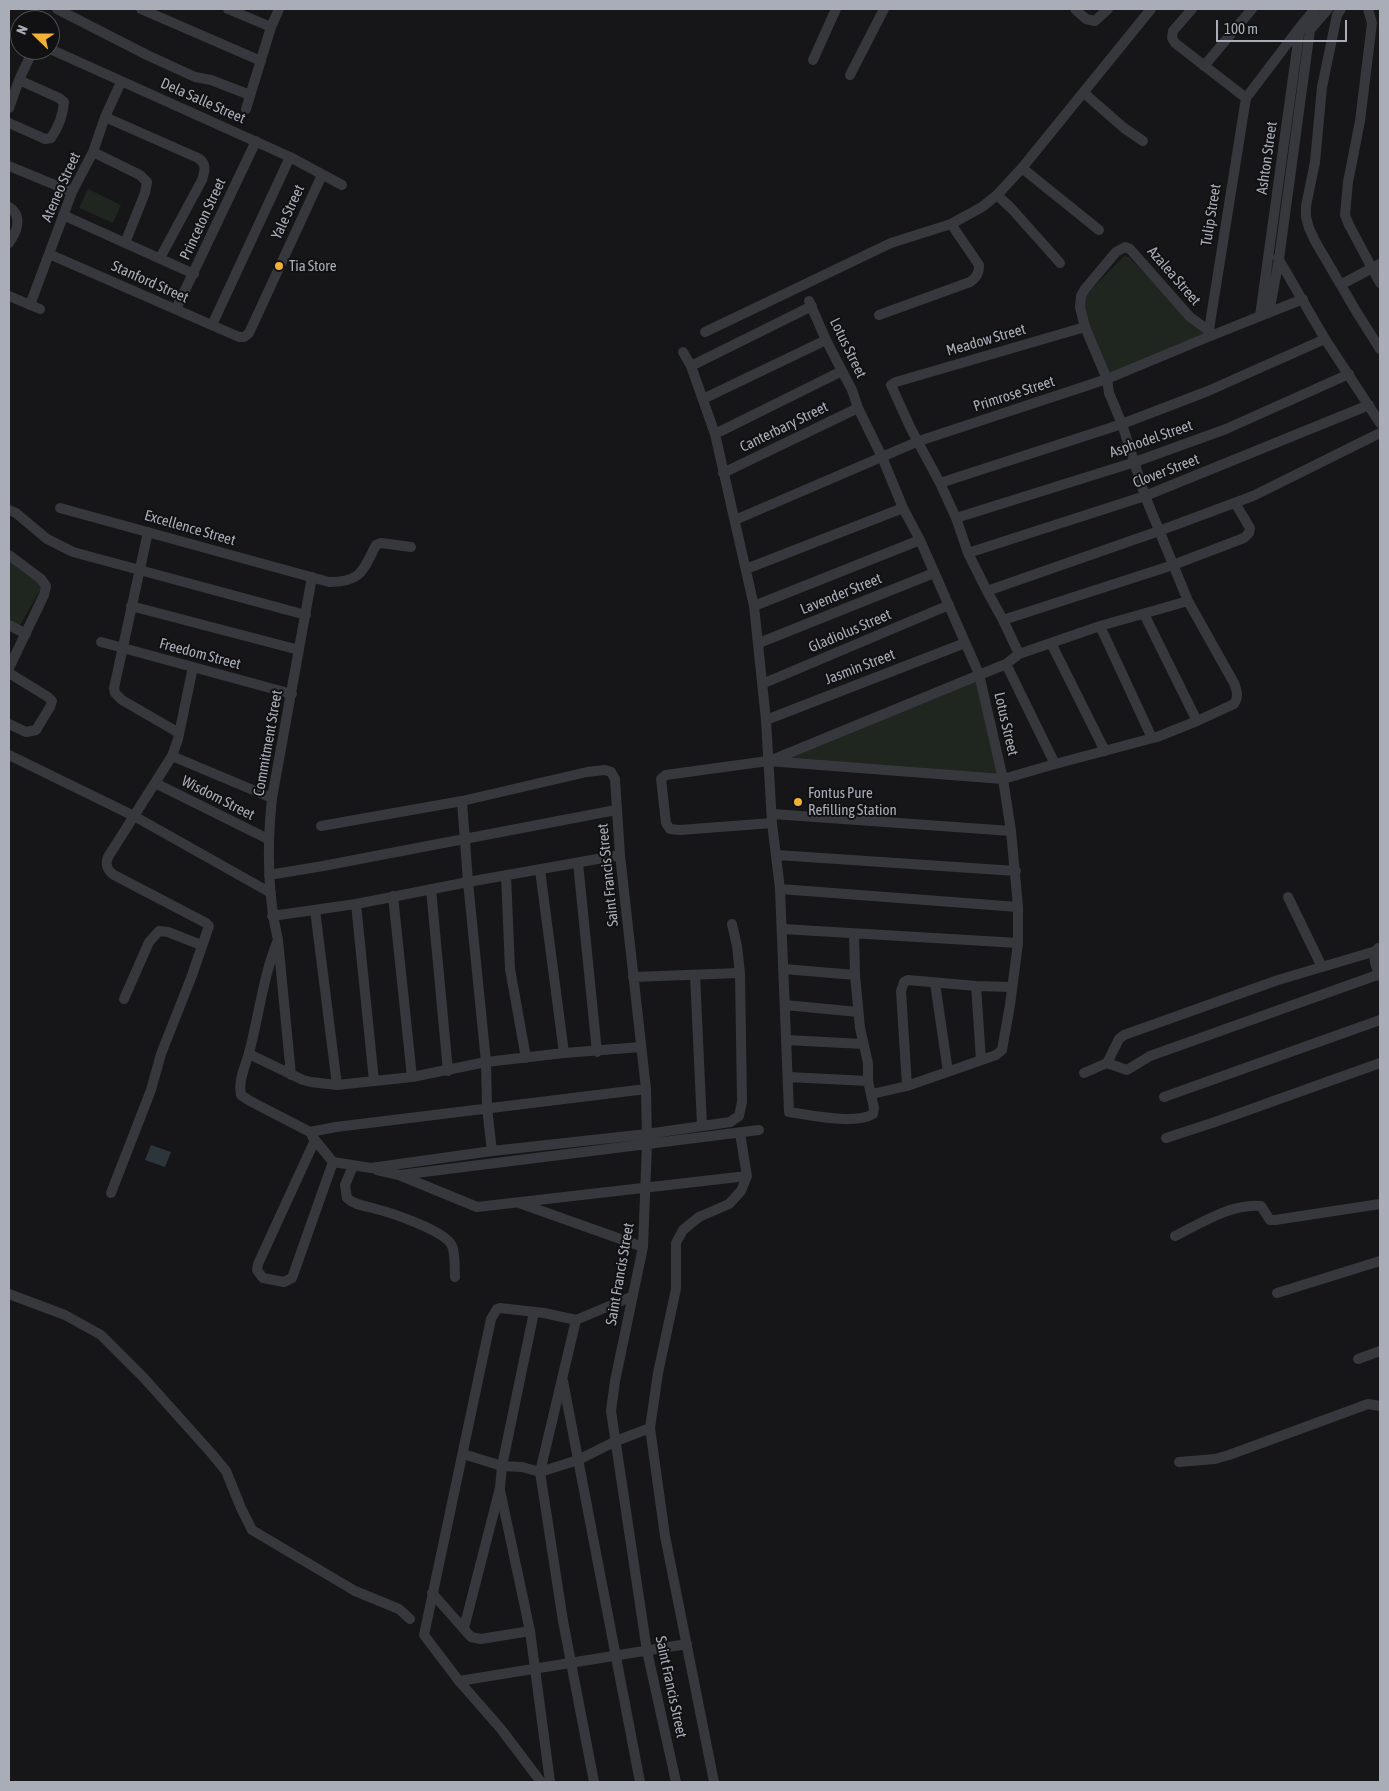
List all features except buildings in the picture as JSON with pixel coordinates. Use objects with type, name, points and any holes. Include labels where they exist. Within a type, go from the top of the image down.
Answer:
[{"type":"street","points":[[57,9],[147,55],[187,73],[250,95]]},
{"type":"street","points":[[141,9],[261,61]]},
{"type":"street","points":[[228,9],[271,28]]},
{"type":"street","points":[[246,108],[271,28],[279,9]]},
{"type":"street","points":[[813,60],[836,9]]},
{"type":"street","points":[[850,75],[884,9]]},
{"type":"street","points":[[1075,9],[1086,19],[1095,21],[1108,9]]},
{"type":"street","points":[[705,332],[891,243],[951,224],[982,207],[997,195],[1022,168],[1151,9]]},
{"type":"street","points":[[1192,9],[1173,31],[1172,38],[1175,43],[1246,98],[1305,28],[1328,9]]},
{"type":"street","points":[[1204,66],[1252,9]]},
{"type":"street","points":[[1305,28],[1315,9]]},
{"type":"street","points":[[1341,9],[1337,16],[1322,87],[1315,162],[1306,206],[1306,216],[1315,241],[1380,349]]},
{"type":"street","points":[[1368,9],[1372,23],[1360,121],[1348,182],[1345,215],[1349,225],[1376,266],[1380,283]]},
{"type":"street","name":"Ashton Street","points":[[1264,314],[1269,249],[1305,28]]},
{"type":"street","name":"Ashton Street","points":[[1264,314],[1279,259],[1305,28]]},
{"type":"street","name":"Dela Salle Street","points":[[60,54],[290,156],[342,185]]},
{"type":"street","points":[[9,108],[28,60]]},
{"type":"street","points":[[9,123],[45,138],[51,138],[56,132],[63,109],[64,102],[59,98],[19,80]]},
{"type":"street","name":"Ateneo Street","points":[[9,296],[35,307],[49,254],[72,192],[93,152],[105,117],[121,82]]},
{"type":"street","points":[[1084,92],[1124,128],[1142,141]]},
{"type":"street","name":"Tulip Street","points":[[1208,333],[1246,98]]},
{"type":"street","points":[[105,117],[204,162],[202,180],[160,258]]},
{"type":"street","name":"Princeton Street","points":[[176,309],[256,141]]},
{"type":"street","points":[[93,152],[140,176],[147,182],[145,193],[125,243]]},
{"type":"street","points":[[212,325],[290,156]]},
{"type":"street","points":[[9,166],[72,192]]},
{"type":"street","points":[[1022,168],[1099,230]]},
{"type":"street","name":"Yale Street","points":[[239,337],[244,337],[249,333],[322,174]]},
{"type":"street","points":[[997,195],[1060,263]]},
{"type":"street","points":[[9,207],[15,211],[18,220],[9,243]]},
{"type":"street","points":[[63,216],[194,274]]},
{"type":"street","points":[[879,315],[970,282],[975,278],[979,265],[951,224]]},
{"type":"street","name":"Azalea Street","points":[[1085,327],[1080,307],[1081,296],[1116,252],[1125,247],[1130,249],[1190,317],[1208,333]]},
{"type":"street","points":[[1269,249],[1279,259],[1325,339],[1380,423]]},
{"type":"street","name":"Stanford Street","points":[[49,254],[239,337]]},
{"type":"street","points":[[1342,284],[1376,266]]},
{"type":"street","name":"Primrose Street","points":[[735,520],[919,441],[1107,379],[1208,333],[1303,300]]},
{"type":"street","name":"Lotus Street","points":[[691,366],[811,303],[826,340],[852,390],[858,408],[882,457],[903,508],[920,540],[979,674],[1003,779],[1012,831],[1016,871],[1018,943],[1002,1050],[996,1055],[907,1086],[872,1094]]},
{"type":"street","points":[[1012,831],[772,819],[680,830],[670,829],[666,823],[660,783],[666,775],[768,761],[1003,779],[1152,738],[1197,721],[1234,704],[1237,698],[1237,691],[1188,601],[1173,566],[1145,496],[1122,424],[1109,393],[1107,379],[1085,327]]},
{"type":"street","name":"Meadow Street","points":[[919,441],[891,388],[892,383],[1085,327]]},
{"type":"street","points":[[940,483],[1122,424],[1208,392],[1325,339]]},
{"type":"street","points":[[703,399],[826,340]]},
{"type":"street","points":[[684,352],[691,366],[715,434],[754,606],[766,720],[772,819],[783,929],[789,1112],[849,1118],[867,1117],[873,1114],[872,1094],[868,1081],[868,1063],[858,1012],[854,934]]},
{"type":"street","points":[[715,434],[842,371]]},
{"type":"street","name":"Asphodel Street","points":[[956,518],[1135,462],[1226,429],[1349,374]]},
{"type":"street","name":"Clover Street","points":[[968,553],[1145,496],[1369,405]]},
{"type":"street","name":"Canterbary Street","points":[[724,473],[858,408]]},
{"type":"street","points":[[986,591],[1253,496],[1380,434]]},
{"type":"street","points":[[919,441],[956,518],[968,553],[1019,654]]},
{"type":"street","points":[[1003,620],[1173,566],[1244,538],[1249,533],[1250,528],[1235,503]]},
{"type":"street","name":"Excellence Street","points":[[60,508],[329,582],[345,582],[350,580],[367,565],[376,545],[381,543],[411,547]]},
{"type":"street","points":[[746,569],[903,508]]},
{"type":"street","points":[[9,510],[16,513],[48,540],[63,548],[306,615]]},
{"type":"street","points":[[148,532],[114,682],[115,693],[122,700],[179,733]]},
{"type":"street","points":[[754,606],[920,540]]},
{"type":"street","points":[[9,555],[41,579],[46,586],[44,595],[9,668]]},
{"type":"street","name":"Lavender Street","points":[[759,643],[934,573]]},
{"type":"street","name":"Commitment Street","points":[[291,1075],[278,940],[272,916],[268,840],[272,798],[312,577]]},
{"type":"street","points":[[768,761],[1006,664],[1019,654],[1100,626],[1188,601]]},
{"type":"street","name":"Gladiolus Street","points":[[762,684],[949,605]]},
{"type":"street","points":[[131,606],[299,650]]},
{"type":"street","points":[[1144,614],[1197,721]]},
{"type":"street","points":[[9,625],[26,634]]},
{"type":"street","points":[[1100,626],[1152,738]]},
{"type":"street","name":"Freedom Street","points":[[101,642],[292,694]]},
{"type":"street","name":"Jasmin Street","points":[[766,720],[965,642]]},
{"type":"street","points":[[1051,643],[1105,751]]},
{"type":"street","points":[[1006,664],[1055,764]]},
{"type":"street","points":[[111,1193],[151,1090],[161,1054],[209,926],[114,875],[108,870],[106,862],[172,756],[179,733],[193,667]]},
{"type":"street","points":[[9,673],[48,696],[52,702],[36,730],[26,732],[9,724]]},
{"type":"street","points":[[9,755],[134,816],[270,893]]},
{"type":"street","points":[[172,756],[272,798]]},
{"type":"street","name":"Saint Francis Street","points":[[462,801],[587,772],[605,770],[611,772],[615,779],[620,855],[646,1089],[647,1188],[643,1247],[612,1399],[612,1425],[616,1441],[647,1651],[676,1782]]},
{"type":"street","name":"Wisdom Street","points":[[155,783],[268,840]]},
{"type":"street","points":[[322,826],[462,801],[486,1062],[487,1108],[492,1151]]},
{"type":"street","points":[[269,875],[616,810]]},
{"type":"street","points":[[777,854],[1016,871]]},
{"type":"street","points":[[272,916],[356,904],[620,855]]},
{"type":"street","points":[[578,863],[597,1052]]},
{"type":"street","points":[[540,870],[564,1053]]},
{"type":"street","points":[[506,875],[510,969],[526,1058]]},
{"type":"street","points":[[431,889],[448,1071]]},
{"type":"street","points":[[780,889],[1018,907]]},
{"type":"street","points":[[394,896],[412,1076]]},
{"type":"street","points":[[1288,897],[1322,967]]},
{"type":"street","points":[[356,904],[374,1081]]},
{"type":"street","points":[[316,910],[337,1085]]},
{"type":"street","points":[[399,1175],[647,1139],[702,1125],[730,1122],[739,1116],[741,1109],[740,974],[732,924]]},
{"type":"street","points":[[783,929],[1018,943]]},
{"type":"street","points":[[124,999],[149,942],[159,931],[168,932],[201,945]]},
{"type":"street","points":[[278,940],[271,957],[249,1054],[239,1086],[241,1095],[312,1136],[333,1162],[399,1175],[477,1207],[494,1207],[516,1202],[747,1176]]},
{"type":"street","points":[[1084,1073],[1107,1063],[1119,1039],[1124,1035],[1278,980],[1378,948]]},
{"type":"street","points":[[1107,1063],[1126,1070],[1158,1053],[1380,975],[1374,961],[1378,948]]},
{"type":"street","points":[[784,969],[855,975]]},
{"type":"street","points":[[633,977],[740,974]]},
{"type":"street","points":[[695,975],[702,1125]]},
{"type":"street","points":[[907,1086],[902,986],[904,982],[908,980],[1012,987]]},
{"type":"street","points":[[935,983],[948,1072]]},
{"type":"street","points":[[976,986],[981,1060]]},
{"type":"street","points":[[785,1005],[858,1012]]},
{"type":"street","points":[[1164,1097],[1380,1020]]},
{"type":"street","points":[[786,1040],[863,1044]]},
{"type":"street","points":[[249,1054],[291,1075],[311,1082],[337,1085],[448,1071],[486,1062],[641,1047]]},
{"type":"street","points":[[1166,1138],[1380,1063]]},
{"type":"street","points":[[788,1077],[868,1081]]},
{"type":"street","points":[[333,1162],[292,1278],[284,1282],[263,1278],[257,1270],[258,1264],[312,1136],[336,1127],[646,1089]]},
{"type":"street","points":[[371,1168],[492,1151],[740,1133],[759,1130]]},
{"type":"street","points":[[714,1782],[665,1536],[650,1428],[658,1373],[676,1289],[676,1243],[683,1230],[699,1217],[729,1204],[741,1191],[747,1176],[740,1133]]},
{"type":"street","points":[[353,1166],[345,1185],[347,1198],[356,1204],[392,1214],[438,1232],[448,1239],[452,1246],[454,1277]]},
{"type":"street","points":[[516,1202],[643,1247]]},
{"type":"street","points":[[1175,1236],[1216,1216],[1248,1206],[1261,1206],[1270,1220],[1275,1220],[1380,1204]]},
{"type":"street","points":[[1277,1293],[1380,1261]]},
{"type":"street","points":[[9,1294],[65,1315],[101,1335],[144,1378],[226,1472],[252,1530],[355,1591],[398,1609],[410,1619]]},
{"type":"street","points":[[541,1782],[501,1729],[459,1681],[424,1635],[491,1319],[497,1309],[534,1312],[576,1320],[633,1296]]},
{"type":"street","points":[[464,1628],[500,1488],[502,1466],[534,1312]]},
{"type":"street","points":[[576,1320],[540,1472],[563,1621],[594,1782]]},
{"type":"street","points":[[1358,1359],[1380,1351]]},
{"type":"street","points":[[562,1376],[640,1782]]},
{"type":"street","points":[[1179,1462],[1229,1455],[1368,1404],[1380,1406]]},
{"type":"street","points":[[463,1454],[502,1466],[522,1467],[540,1472],[578,1460],[616,1441],[650,1428]]},
{"type":"street","points":[[500,1488],[530,1630],[550,1782]]},
{"type":"street","points":[[432,1593],[471,1637],[476,1639],[530,1630]]},
{"type":"street","points":[[459,1681],[687,1644]]},
{"type":"shaded area","points":[[88,189],[121,205],[113,223],[79,208]]},
{"type":"shaded area","points":[[1124,256],[1129,257],[1187,318],[1204,330],[1204,336],[1107,376],[1083,318],[1083,298]]},
{"type":"shaded area","points":[[9,559],[44,583],[19,627],[9,621]]},
{"type":"shaded area","points":[[977,679],[998,775],[787,759]]},
{"type":"shaded area","points":[[151,1145],[171,1152],[165,1167],[145,1160]]},
{"type":"place","name":"Tia Store","points":[[279,266]]},
{"type":"place","name":"Fontus Pure Refilling Station","points":[[798,802]]}]
